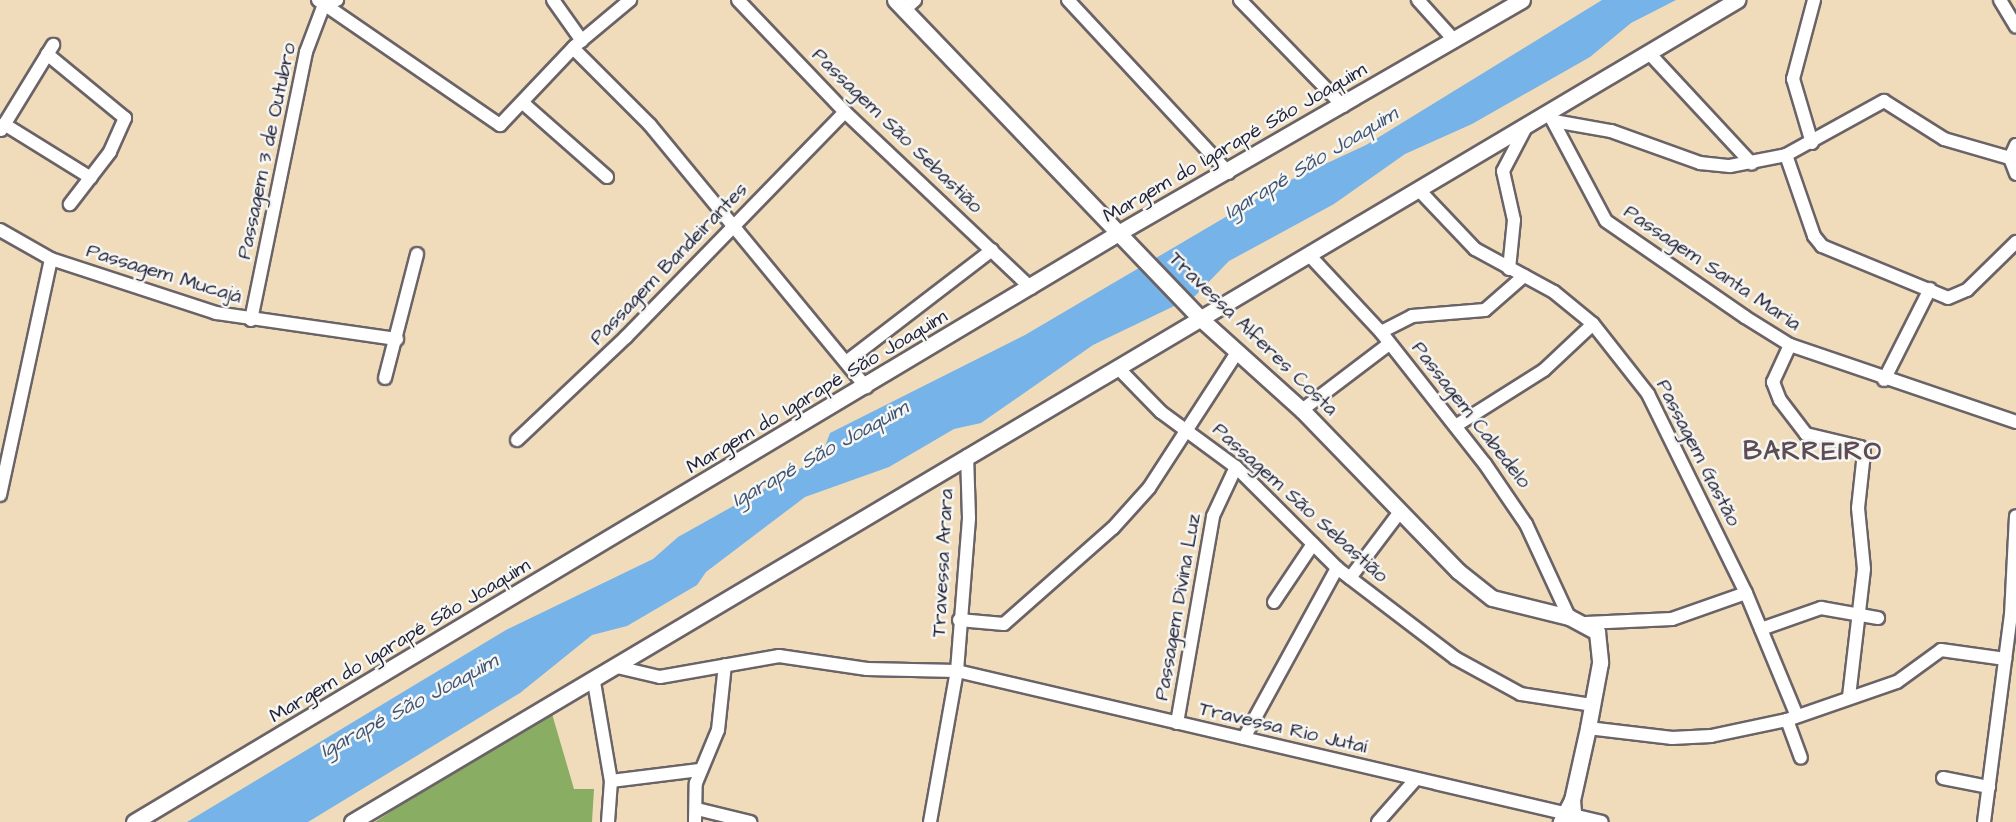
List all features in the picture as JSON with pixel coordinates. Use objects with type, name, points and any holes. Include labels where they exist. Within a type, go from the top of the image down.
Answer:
[{"type":"street","points":[[320,4],[337,0]]},
{"type":"street","points":[[553,0],[578,44],[651,125],[866,387]]},
{"type":"street","points":[[320,4],[500,125],[578,44],[630,0]]},
{"type":"street","name":"Passagem São Sebastião","points":[[738,0],[844,112],[1031,288]]},
{"type":"street","points":[[1068,0],[1229,173]]},
{"type":"street","points":[[1240,0],[1343,106]]},
{"type":"street","points":[[1418,0],[1454,40]]},
{"type":"street","name":"Margem do Igarapé São Joaquim","points":[[134,822],[1031,288],[1522,0]]},
{"type":"street","points":[[352,822],[594,682],[967,456],[1120,370],[1199,316],[1311,256],[1418,189],[1527,125],[1551,116],[1737,0]]},
{"type":"street","points":[[1812,143],[1794,79],[1814,0]]},
{"type":"street","points":[[2000,0],[2016,27]]},
{"type":"street","name":"Travessa Alferes Costa","points":[[905,3],[1199,316],[1302,410],[1399,513],[1492,598],[1586,623]]},
{"type":"street","name":"Passagem 3 de Outubro","points":[[251,320],[297,86],[320,4]]},
{"type":"street","points":[[70,204],[91,178],[118,137],[125,118],[119,110],[50,49],[2,128],[91,178]]},
{"type":"street","points":[[1649,53],[1752,164]]},
{"type":"street","points":[[1551,116],[1611,131],[1700,163],[1752,164],[1786,155],[1812,143],[1884,101],[1944,139],[2010,158]]},
{"type":"street","points":[[523,103],[607,177]]},
{"type":"street","name":"Passagem Bandeirantes","points":[[517,440],[734,226],[844,112]]},
{"type":"street","name":"Passagem Santa Maria","points":[[1551,116],[1606,221],[1790,345],[1884,380],[2016,422]]},
{"type":"street","points":[[1509,268],[1514,220],[1503,171],[1527,125]]},
{"type":"street","points":[[2016,145],[2010,158],[2016,174]]},
{"type":"street","points":[[1786,155],[1814,236],[1822,246],[1948,298],[1960,295],[2016,242]]},
{"type":"street","name":"Passagem Gastão","points":[[1418,189],[1456,233],[1524,276],[1593,324],[1648,394],[1746,593],[1792,718],[1801,758]]},
{"type":"street","name":"Passagem Mucajá","points":[[0,230],[51,259],[251,320],[397,339]]},
{"type":"street","points":[[846,362],[992,250]]},
{"type":"street","points":[[385,378],[397,339],[417,254]]},
{"type":"street","name":"Passagem Cabedelo","points":[[1311,256],[1382,332],[1389,344],[1457,425],[1526,524],[1569,617]]},
{"type":"street","points":[[0,495],[51,259]]},
{"type":"street","points":[[1382,332],[1412,316],[1485,310],[1524,276]]},
{"type":"street","points":[[1884,380],[1930,289]]},
{"type":"street","points":[[1457,425],[1544,370],[1593,324]]},
{"type":"street","points":[[1302,410],[1389,344]]},
{"type":"street","points":[[1790,345],[1773,382],[1787,409],[1808,435],[1860,447],[1864,453],[1858,484],[1864,569],[1849,697]]},
{"type":"street","points":[[959,620],[994,625],[1008,620],[1133,507],[1238,351]]},
{"type":"street","name":"Passagem São Sebastião","points":[[1120,370],[1184,429],[1236,467],[1337,568],[1490,680],[1544,700],[1592,705]]},
{"type":"street","name":"Travessa Arara","points":[[930,822],[957,671],[959,620],[969,518],[967,456]]},
{"type":"street","name":"Passagem Divina Luz","points":[[1177,723],[1213,516],[1236,467]]},
{"type":"street","points":[[1350,578],[1399,513]]},
{"type":"street","points":[[1984,822],[2010,674],[2005,658],[2014,596],[2016,516]]},
{"type":"street","points":[[1274,602],[1313,544]]},
{"type":"street","points":[[1244,738],[1337,568]]},
{"type":"street","points":[[1586,623],[1672,619],[1746,593]]},
{"type":"street","points":[[1761,629],[1821,608],[1878,618]]},
{"type":"street","points":[[1569,815],[1588,728],[1600,638],[1586,623]]},
{"type":"street","points":[[1588,728],[1690,739],[1792,718],[1897,682],[1941,650],[2005,658]]},
{"type":"street","name":"Travessa Rio Jutaí","points":[[617,667],[648,677],[779,656],[867,669],[957,671],[1602,822]]},
{"type":"street","points":[[695,822],[699,770],[718,730],[725,665]]},
{"type":"street","points":[[594,682],[611,781],[608,822]]},
{"type":"street","points":[[611,781],[699,770]]},
{"type":"street","points":[[1943,778],[1989,788]]},
{"type":"street","points":[[1378,822],[1415,780]]},
{"type":"street","points":[[697,809],[750,822]]},
{"type":"green space","points":[[550,707],[574,789],[594,789],[592,822],[375,822]]},
{"type":"water","name":"Igarapé São Joaquim","points":[[1602,0],[1676,0],[1631,23],[1590,57],[1472,124],[1405,154],[1334,204],[1229,261],[1195,296],[1093,345],[981,423],[954,429],[889,467],[805,497],[706,572],[697,585],[627,626],[592,635],[520,693],[308,822],[187,822],[506,630],[653,559],[678,537],[821,457],[830,433],[1025,335],[1280,185],[1366,145]]},
{"type":"district","name":"BARREIRO","points":[[1813,452]]}]
